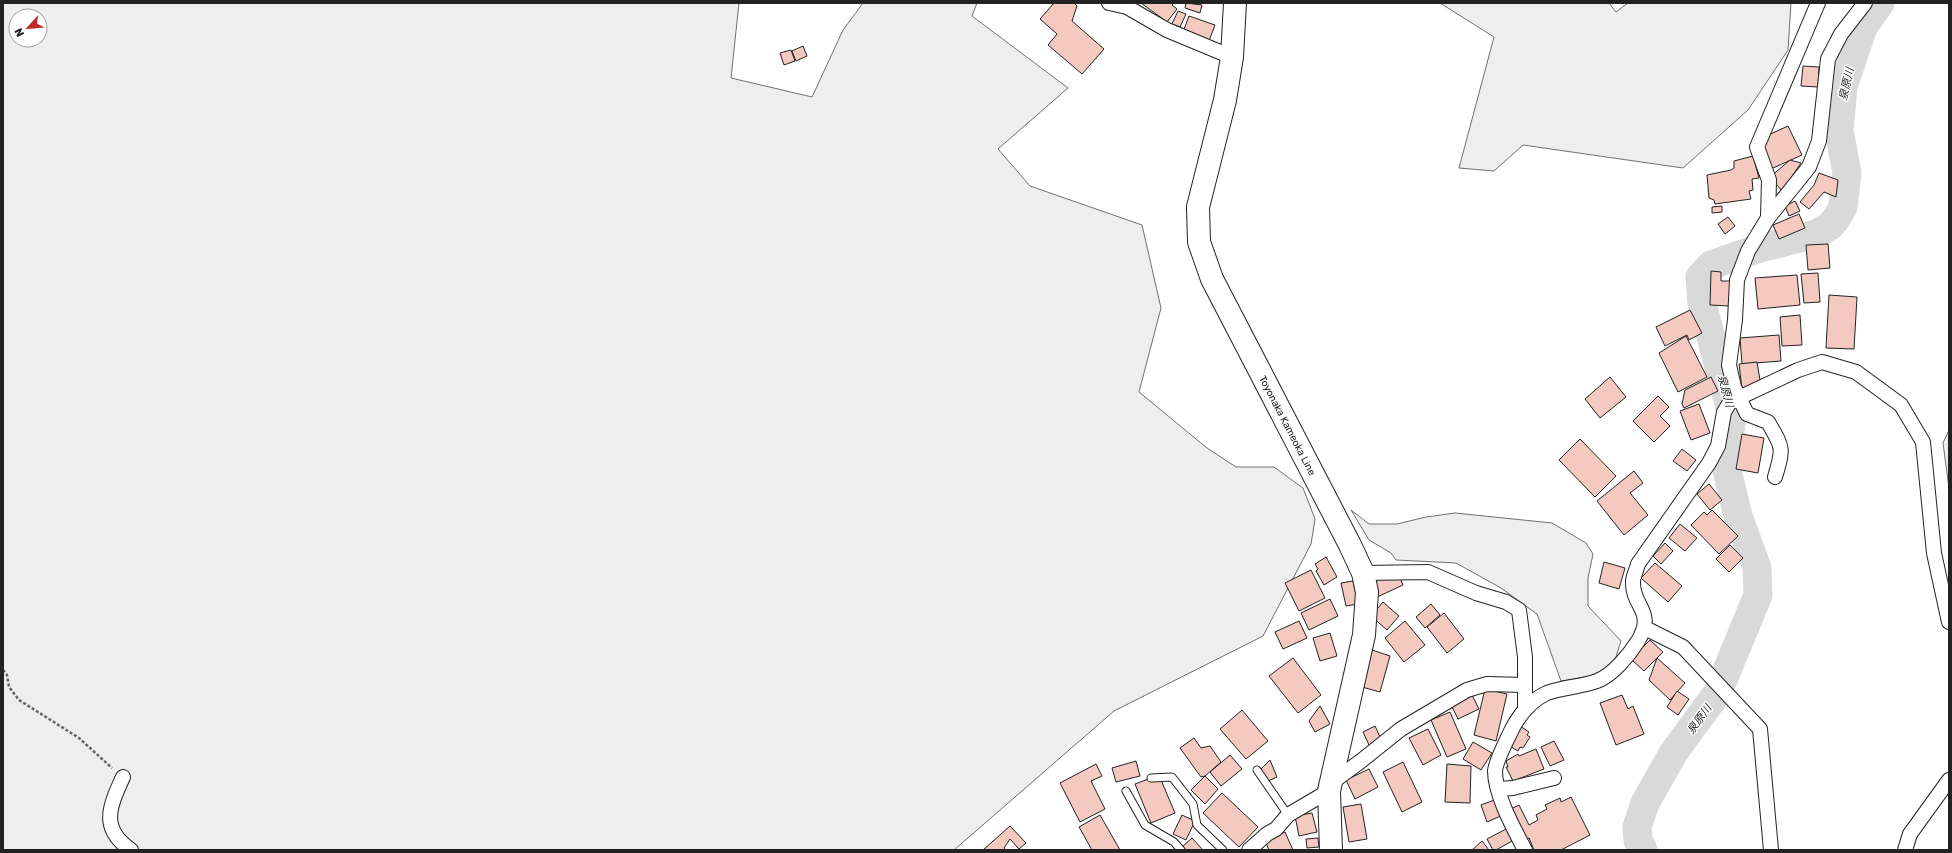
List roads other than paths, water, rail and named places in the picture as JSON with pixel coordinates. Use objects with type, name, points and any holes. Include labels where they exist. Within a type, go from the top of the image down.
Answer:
[{"type":"main road","name":"Toyonaka Kameoka Line","points":[[1235,3],[1232,57],[1225,100],[1198,207],[1199,242],[1212,279],[1363,573],[1368,592],[1364,635],[1330,787],[1330,850]]},
{"type":"street","points":[[1109,3],[1127,7],[1167,30],[1232,57]]},
{"type":"street","points":[[1768,218],[1769,180],[1757,147],[1818,3]]},
{"type":"street","points":[[1775,477],[1780,458],[1781,445],[1768,422],[1747,414],[1734,387],[1729,365],[1735,320],[1737,280],[1748,251],[1768,218],[1809,167],[1819,141],[1828,59],[1841,34],[1865,3]]},
{"type":"street","points":[[1525,850],[1516,833],[1498,789],[1495,770],[1518,719],[1529,704],[1546,693],[1598,681],[1614,671],[1637,642],[1645,628],[1645,614],[1636,598],[1633,582],[1638,564],[1709,463],[1718,446],[1724,412],[1730,402],[1739,397],[1798,370],[1822,362],[1856,372],[1901,405],[1923,442],[1934,553],[1949,622]]},
{"type":"street","points":[[1363,573],[1428,572],[1476,593],[1506,602],[1519,610],[1525,656],[1525,709]]},
{"type":"street","points":[[1645,628],[1683,648],[1760,729],[1771,850]]},
{"type":"street","points":[[1249,850],[1266,834],[1276,829],[1288,815],[1330,787],[1401,729],[1467,690],[1487,684],[1525,685]]},
{"type":"street","points":[[123,777],[110,806],[109,821],[114,833],[124,845],[131,850]]},
{"type":"street","points":[[1498,789],[1513,788],[1554,778]]},
{"type":"street","points":[[1905,850],[1910,834],[1949,780]]},
{"type":"lane","points":[[1257,770],[1288,815]]},
{"type":"lane","points":[[1151,778],[1172,777],[1193,804],[1197,825],[1223,850]]},
{"type":"lane","points":[[1126,791],[1145,825],[1174,842],[1181,850]]},
{"type":"waterway","name":"泉原川","points":[[1643,850],[1638,840],[1637,827],[1645,803],[1674,752],[1718,692],[1758,595],[1757,568],[1738,516],[1726,466],[1732,415],[1702,304],[1700,277],[1711,265],[1760,248],[1816,234],[1830,226],[1836,219],[1843,207],[1847,173],[1839,131],[1843,87],[1863,27],[1880,3]]}]
